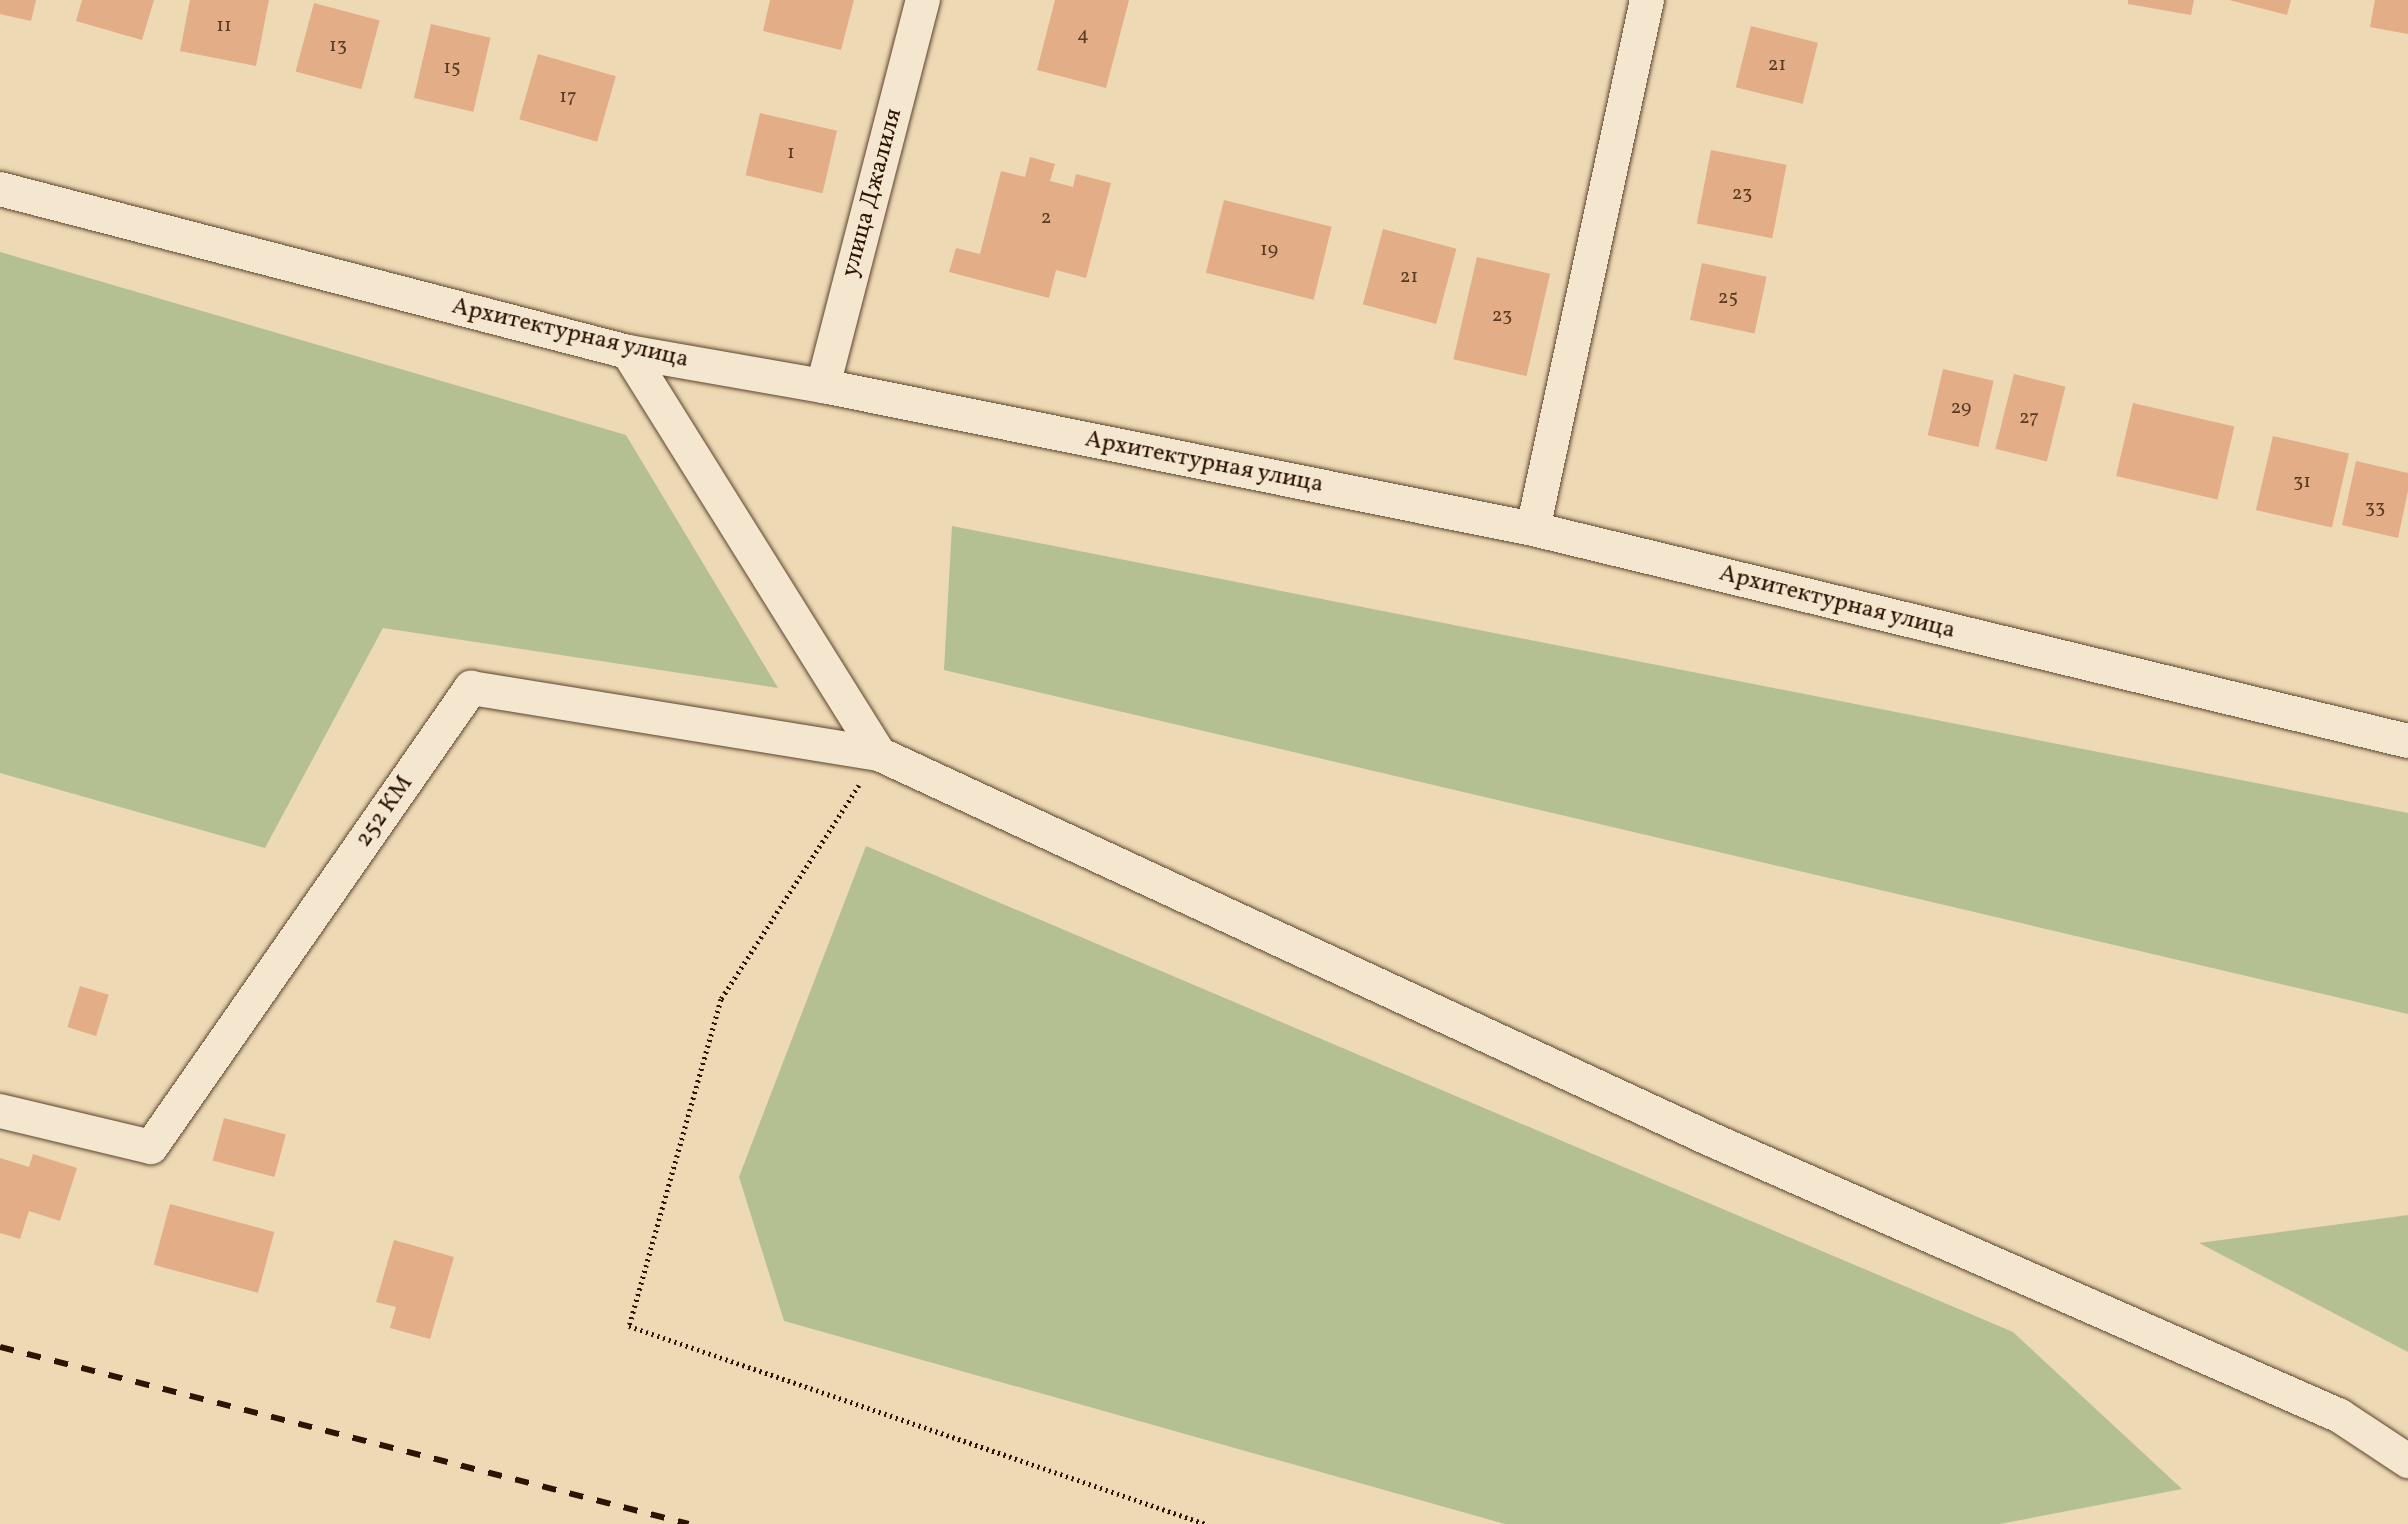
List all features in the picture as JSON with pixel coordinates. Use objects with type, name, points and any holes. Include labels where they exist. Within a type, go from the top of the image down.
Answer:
[{"type":"street","name":"улица Джалиля","points":[[823,386],[923,0]]},
{"type":"street","points":[[1533,529],[1647,0]]},
{"type":"street","name":"Архитектурная улица","points":[[0,189],[628,352],[823,386],[1533,529],[2408,741]]},
{"type":"street","points":[[628,352],[879,754],[1710,1139],[2340,1416],[2408,1461]]},
{"type":"street","name":"252 КМ","points":[[0,1111],[151,1147],[471,688],[879,754]]},
{"type":"path","points":[[879,754],[721,999],[629,1326],[1206,1524]]},
{"type":"green space","points":[[0,252],[626,435],[778,688],[383,628],[265,848],[0,773]]},
{"type":"green space","points":[[952,526],[2408,813],[2408,1014],[944,670]]},
{"type":"green space","points":[[866,846],[2013,1332],[2182,1489],[2000,1524],[1505,1524],[784,1321],[739,1177]]},
{"type":"green space","points":[[2408,1215],[2408,1352],[2199,1243]]},
{"type":"building","points":[[0,0],[36,0],[31,21],[0,14]]},
{"type":"building","points":[[82,0],[154,0],[142,40],[76,21]]},
{"type":"building","points":[[190,0],[269,0],[256,66],[180,51]]},
{"type":"building","points":[[770,0],[854,0],[841,50],[763,31]]},
{"type":"building","points":[[1055,0],[1129,0],[1106,88],[1037,70]]},
{"type":"building","points":[[2128,0],[2194,0],[2191,15],[2128,4]]},
{"type":"building","points":[[2229,0],[2291,0],[2287,15]]},
{"type":"building","points":[[2375,0],[2408,0],[2408,34],[2370,27]]},
{"type":"building","points":[[314,3],[380,21],[361,89],[296,72]]},
{"type":"building","points":[[431,24],[490,38],[473,112],[414,98]]},
{"type":"building","points":[[1751,26],[1818,43],[1803,104],[1736,87]]},
{"type":"building","points":[[538,54],[616,76],[597,142],[519,119]]},
{"type":"building","points":[[760,113],[837,131],[823,193],[746,175]]},
{"type":"building","points":[[1711,150],[1787,165],[1772,238],[1697,224]]},
{"type":"building","points":[[1030,157],[1055,164],[1050,181],[1073,187],[1076,174],[1111,183],[1086,278],[1056,270],[1049,298],[949,272],[956,248],[980,254],[1001,171],[1025,177]]},
{"type":"building","points":[[1224,200],[1332,227],[1314,300],[1206,273]]},
{"type":"building","points":[[1383,229],[1456,249],[1436,324],[1363,304]]},
{"type":"building","points":[[1477,257],[1550,274],[1526,376],[1453,359]]},
{"type":"building","points":[[1702,263],[1767,277],[1754,333],[1690,320]]},
{"type":"building","points":[[1943,369],[1994,381],[1978,447],[1928,435]]},
{"type":"building","points":[[2014,374],[2065,387],[2047,462],[1995,449]]},
{"type":"building","points":[[2133,403],[2234,426],[2217,499],[2116,476]]},
{"type":"building","points":[[2273,436],[2349,454],[2332,528],[2256,510]]},
{"type":"building","points":[[2356,461],[2408,473],[2408,491],[2398,538],[2342,525]]},
{"type":"building","points":[[80,986],[109,995],[96,1036],[67,1027]]},
{"type":"building","points":[[224,1118],[286,1135],[274,1177],[213,1161]]},
{"type":"building","points":[[33,1154],[77,1168],[60,1221],[29,1211],[20,1239],[0,1233],[0,1158],[29,1167]]},
{"type":"building","points":[[170,1204],[274,1232],[258,1293],[154,1265]]},
{"type":"building","points":[[394,1240],[454,1257],[430,1339],[390,1328],[396,1307],[376,1302]]},
{"type":"railway","points":[[0,1347],[689,1524]]}]
